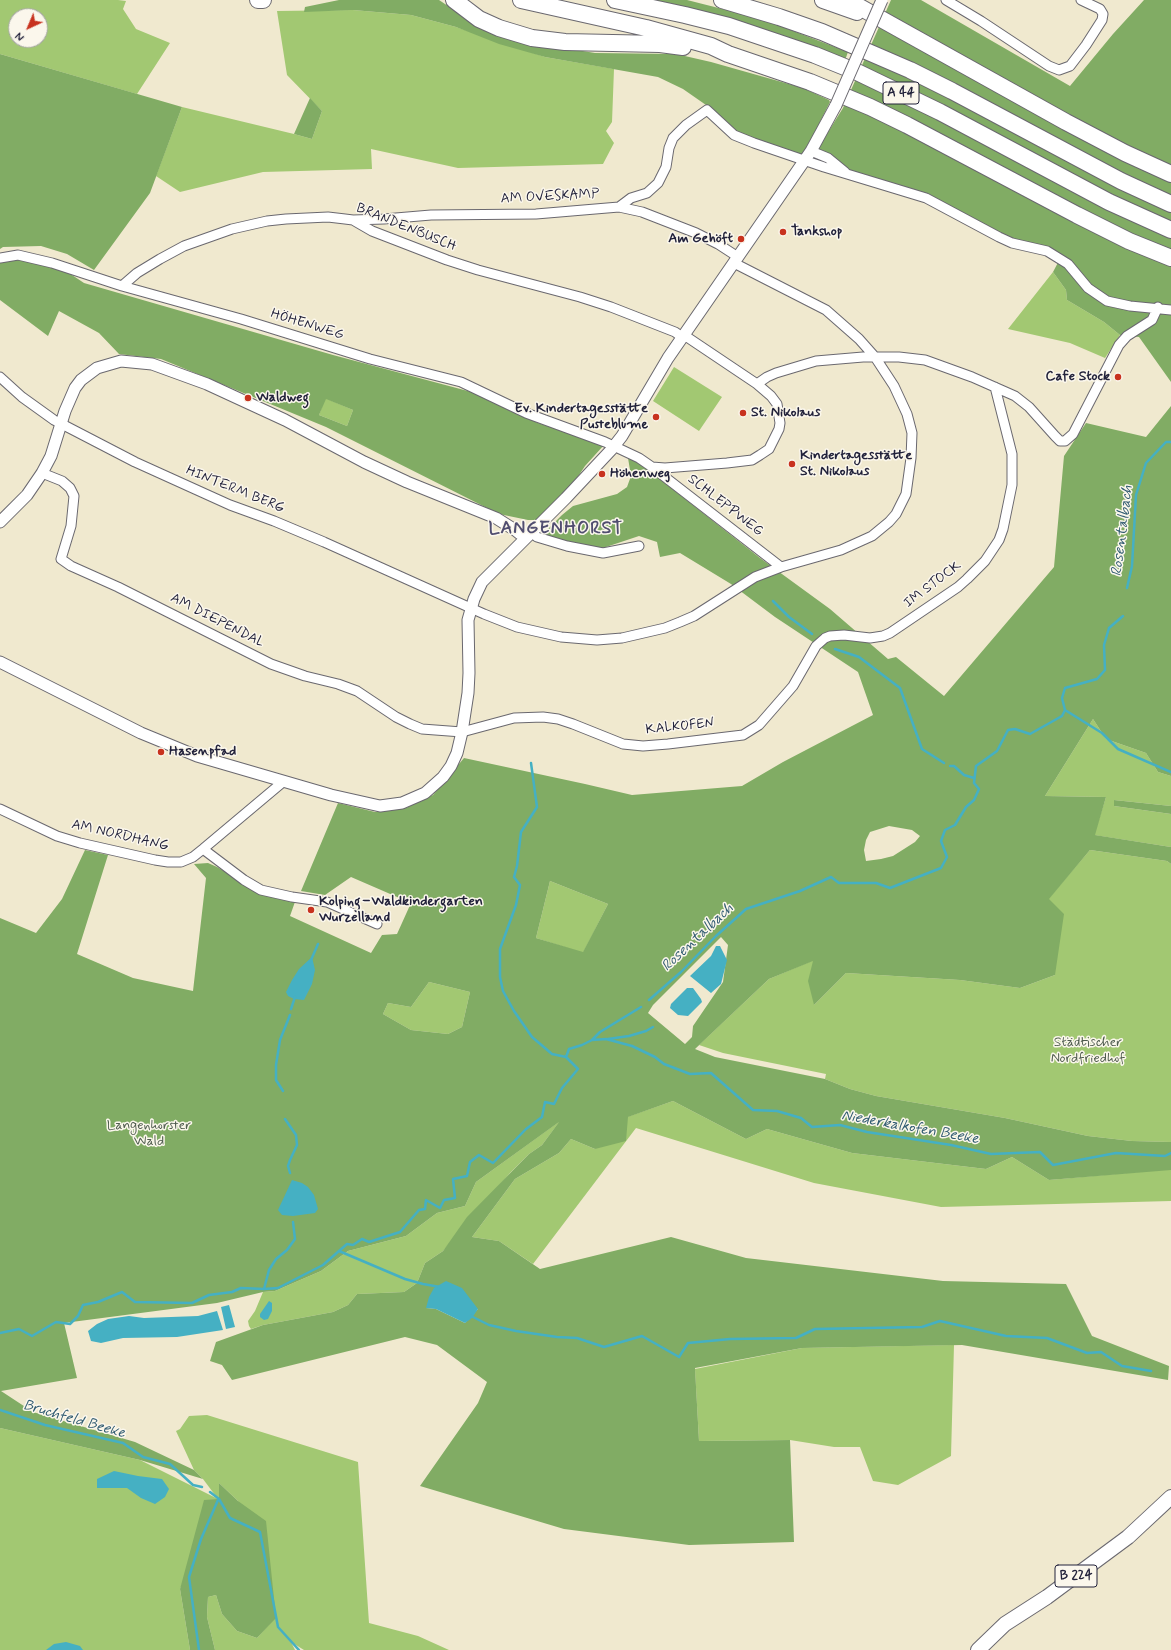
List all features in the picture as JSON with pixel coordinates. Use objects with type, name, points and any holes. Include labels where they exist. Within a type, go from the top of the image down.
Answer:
[{"type":"highway","points":[[454,0],[479,19],[515,34],[549,40],[588,43],[660,44],[728,54]]},
{"type":"highway","points":[[521,0],[646,28],[711,46],[728,54],[810,82],[870,107],[944,144],[1077,215],[1129,241],[1171,258]]},
{"type":"highway","name":"A 44","points":[[615,0],[729,26],[850,69],[940,112],[1109,202],[1171,230]]},
{"type":"highway","name":"A 44","points":[[722,0],[822,32],[910,70],[1121,181],[1171,204]]},
{"type":"highway","points":[[823,0],[854,10],[899,30]]},
{"type":"highway","points":[[847,0],[1112,146],[1171,174]]},
{"type":"main road","name":"B 224","points":[[978,1650],[1005,1624],[1047,1597],[1128,1537],[1171,1497]]},
{"type":"street","points":[[0,662],[171,746],[197,756],[331,795],[380,806],[402,803],[425,793],[443,777],[457,754],[468,693],[469,673],[467,633],[470,608],[482,582],[566,498],[614,447],[629,425],[668,358],[811,151],[836,105],[882,0]]},
{"type":"street","points":[[946,0],[981,20],[1049,66],[1059,70],[1070,66],[1102,20],[1103,14],[1100,9],[1081,0]]},
{"type":"street","points":[[619,207],[631,198],[647,193],[658,183],[666,167],[669,148],[673,138],[686,125],[707,110],[734,135],[805,161],[926,198],[999,237],[1047,251],[1068,264],[1088,288],[1100,298],[1130,306],[1158,307],[1171,310]]},
{"type":"street","points":[[811,151],[828,158],[848,174]]},
{"type":"street","name":"AM OVESKAMP","points":[[353,220],[431,215],[536,214],[619,207],[649,215],[696,233],[718,244],[736,260]]},
{"type":"street","name":"BRANDENBUSCH","points":[[122,286],[160,259],[184,246],[232,229],[267,221],[286,219],[328,217],[353,220],[372,231],[447,260],[612,307],[683,336],[757,384],[771,396],[777,404],[780,423],[774,440],[768,449],[752,460],[665,468],[652,467]]},
{"type":"street","name":"HÖHENWEG","points":[[0,258],[18,255],[45,261],[122,286],[241,320],[378,362],[461,382],[526,413],[599,439],[639,458],[652,467]]},
{"type":"street","points":[[736,260],[826,310],[852,331],[876,358]]},
{"type":"street","points":[[757,384],[776,373],[816,361],[876,358],[906,358],[925,360],[1015,396],[1029,407],[1055,436],[1060,440],[1065,441],[1073,434],[1119,345],[1126,336],[1152,320],[1158,307]]},
{"type":"street","name":"HINTERM BERG","points":[[0,377],[22,397],[61,424],[194,489],[230,505],[290,527],[470,608],[517,627],[536,633],[585,639],[622,638],[665,628],[687,619],[755,577],[841,550],[872,536],[889,522],[906,494],[911,458],[912,433],[907,414],[897,392],[876,358]]},
{"type":"street","points":[[0,522],[27,494],[42,473],[51,456],[61,424],[75,388],[81,380],[97,368],[121,361],[152,364],[207,384],[268,412],[406,482],[496,518],[515,530],[528,535],[567,546],[603,553],[639,546]]},
{"type":"street","name":"IM STOCK","points":[[860,637],[870,638],[883,636],[898,628],[967,579],[997,545],[1003,529],[1010,499],[1013,471],[1012,454],[995,387]]},
{"type":"street","name":"SCHLEPPWEG","points":[[652,467],[777,569]]},
{"type":"street","name":"AM DIEPENDAL","points":[[42,473],[62,481],[70,488],[74,496],[71,526],[61,559],[71,566],[118,587],[271,664],[305,676],[338,684],[357,691],[396,717],[410,724],[422,729],[462,732]]},
{"type":"street","name":"KALKOFEN","points":[[462,732],[503,720],[528,717],[558,719],[616,742],[629,745],[668,744],[743,735],[759,725],[793,686],[813,650],[820,642],[830,636],[844,635],[860,637]]},
{"type":"street","name":"AM NORDHANG","points":[[0,809],[57,836],[80,844],[155,860],[181,862],[193,857],[284,781]]},
{"type":"street","points":[[203,849],[244,880],[261,890],[292,897],[327,902],[377,924]]},
{"type":"green space","points":[[0,0],[126,1],[123,9],[136,29],[170,43],[137,94],[0,54]]},
{"type":"green space","points":[[339,0],[439,0],[463,16],[534,43],[595,53],[676,54],[711,62],[803,88],[829,100],[830,102],[803,156],[739,133],[706,105],[683,89],[658,77],[545,57],[499,44],[456,27],[411,15],[353,10],[304,12],[305,7]]},
{"type":"green space","points":[[644,0],[687,0],[762,19],[848,52],[844,63]]},
{"type":"green space","points":[[891,0],[921,0],[1070,86],[1113,34],[1144,0],[1171,0],[1171,382],[1139,337],[1120,335],[1104,322],[1067,300],[1066,290],[1053,272],[1062,255],[1000,234],[959,211],[812,158],[843,108]]},
{"type":"green space","points":[[353,10],[411,15],[456,27],[545,57],[614,69],[612,122],[606,131],[614,143],[603,164],[458,168],[371,149],[372,169],[263,172],[180,192],[156,176],[182,107],[312,139],[322,111],[287,75],[277,11]]},
{"type":"green space","points":[[0,54],[182,107],[150,193],[94,270],[67,254],[41,246],[3,247],[0,249]]},
{"type":"green space","points":[[310,98],[322,111],[312,139],[294,134]]},
{"type":"green space","points":[[11,258],[51,261],[84,283],[333,355],[479,394],[538,423],[604,445],[585,466],[573,484],[536,520],[528,520],[499,514],[326,427],[161,359],[119,354],[99,333],[59,311],[48,336],[0,300],[0,262]],"holes":[[[326,399],[353,410],[347,426],[319,415]]]},
{"type":"green space","points":[[1053,272],[1066,290],[1067,300],[1104,322],[1120,335],[1105,358],[1070,343],[1008,329]]},
{"type":"green space","points":[[674,367],[722,397],[699,431],[653,401]]},
{"type":"green space","points":[[325,398],[353,410],[347,426],[319,415]]},
{"type":"green space","name":"Langenhorster Wald","points":[[1171,406],[1171,776],[1158,772],[1146,753],[1106,739],[1093,719],[1045,796],[1106,797],[1095,835],[1171,847],[1171,864],[1167,861],[1090,850],[1049,899],[1064,914],[1055,975],[1020,988],[960,980],[846,973],[814,1005],[808,981],[813,961],[769,979],[695,1049],[715,1057],[825,1079],[850,1089],[876,1096],[1005,1118],[1088,1136],[1132,1141],[1171,1142],[1171,1170],[1049,1180],[1012,1157],[986,1169],[852,1153],[767,1129],[746,1139],[673,1101],[628,1117],[626,1141],[595,1149],[571,1139],[559,1153],[515,1179],[472,1237],[499,1241],[540,1269],[671,1237],[746,1258],[943,1281],[1066,1284],[1092,1336],[1169,1366],[1168,1380],[962,1345],[802,1348],[695,1368],[699,1441],[790,1440],[794,1542],[689,1545],[564,1529],[420,1486],[478,1403],[487,1382],[437,1345],[405,1337],[232,1380],[222,1365],[210,1361],[216,1342],[263,1325],[333,1312],[348,1305],[357,1294],[404,1292],[417,1283],[425,1263],[443,1251],[467,1217],[529,1154],[542,1145],[559,1122],[476,1182],[465,1206],[437,1213],[406,1236],[348,1251],[321,1271],[275,1291],[263,1292],[217,1303],[64,1323],[77,1378],[1,1391],[33,1412],[135,1442],[194,1470],[203,1479],[140,1460],[0,1428],[0,918],[36,933],[62,899],[85,850],[108,855],[77,954],[133,978],[193,991],[206,878],[194,864],[208,863],[246,884],[296,899],[290,916],[371,953],[382,935],[397,934],[411,903],[351,877],[325,895],[301,891],[338,803],[375,812],[406,808],[433,795],[464,758],[632,795],[742,786],[783,762],[873,715],[858,672],[775,617],[731,584],[680,553],[660,557],[657,542],[639,536],[600,549],[542,535],[573,506],[617,494],[627,487],[631,476],[628,458],[642,465],[760,558],[830,609],[888,659],[896,657],[944,696],[1054,567],[1064,456],[1086,423],[1146,437]],"holes":[[[889,826],[912,830],[920,836],[915,842],[893,856],[866,861],[864,850],[866,840],[870,832]],[[550,881],[608,904],[583,952],[536,938]],[[721,937],[728,945],[723,982],[693,1026],[692,1037],[685,1044],[648,1013],[653,1005]],[[429,982],[470,992],[462,1027],[448,1034],[411,1030],[383,1014],[388,1003],[411,1007]],[[426,1308],[478,1309],[465,1323],[436,1309]]]},
{"type":"green space","points":[[1093,719],[1106,739],[1146,753],[1158,772],[1171,776],[1171,806],[1114,800],[1114,806],[1171,814],[1171,847],[1094,835],[1106,797],[1045,796]]},
{"type":"green space","points":[[1114,800],[1171,806],[1171,814],[1114,806]]},
{"type":"green space","name":"Städtischer Nordfriedhof","points":[[1090,850],[1167,861],[1171,864],[1171,1142],[1132,1141],[1088,1136],[1005,1118],[876,1096],[850,1089],[825,1079],[826,1074],[723,1053],[699,1045],[769,979],[814,960],[814,1005],[846,973],[960,980],[1020,988],[1055,975],[1048,899]]},
{"type":"green space","points":[[550,881],[608,904],[583,953],[536,938]]},
{"type":"green space","points":[[429,982],[470,992],[462,1027],[448,1034],[411,1030],[383,1014],[388,1003],[411,1007]]},
{"type":"green space","points":[[673,1101],[746,1139],[767,1129],[852,1153],[986,1169],[1012,1157],[1049,1180],[1171,1169],[1171,1201],[941,1207],[814,1183],[636,1128],[533,1264],[499,1241],[472,1237],[515,1179],[559,1153],[571,1139],[595,1149],[627,1117]]},
{"type":"green space","points":[[560,1121],[542,1145],[529,1154],[510,1173],[443,1251],[425,1263],[417,1283],[404,1292],[357,1294],[348,1305],[333,1312],[263,1325],[251,1329],[249,1326],[248,1321],[255,1311],[263,1292],[275,1291],[321,1271],[348,1251],[406,1236],[437,1213],[465,1206],[476,1182]]},
{"type":"green space","points":[[954,1345],[951,1456],[898,1485],[873,1481],[860,1447],[834,1447],[790,1440],[699,1441],[695,1369],[802,1348]]},
{"type":"green space","points":[[207,1415],[358,1462],[369,1623],[418,1636],[449,1650],[304,1650],[291,1642],[295,1650],[215,1650],[207,1617],[208,1597],[216,1595],[222,1614],[237,1631],[257,1638],[276,1617],[238,1501],[219,1483],[219,1499],[180,1589],[190,1650],[0,1650],[0,1428],[140,1460],[218,1499],[194,1470],[176,1431],[180,1429],[189,1416]]},
{"type":"green space","points":[[219,1483],[238,1501],[266,1521],[276,1618],[257,1638],[237,1631],[222,1614],[216,1595],[208,1597],[207,1617],[215,1650],[190,1650],[180,1589],[204,1500],[219,1499]]},
{"type":"water","points":[[716,946],[720,946],[727,960],[721,984],[711,993],[690,976],[711,956]]},
{"type":"water","points":[[312,957],[315,970],[312,984],[304,1000],[294,999],[288,996],[286,992],[292,980],[299,969]]},
{"type":"water","points":[[687,988],[693,988],[702,1002],[688,1016],[678,1015],[670,1008],[671,1004]]},
{"type":"water","points":[[292,1180],[302,1183],[308,1187],[314,1195],[318,1209],[315,1213],[293,1216],[282,1215],[278,1210]]},
{"type":"water","points":[[446,1281],[462,1288],[478,1309],[472,1318],[465,1323],[436,1309],[426,1308],[429,1297],[434,1288]]},
{"type":"water","points":[[269,1301],[272,1303],[272,1311],[268,1319],[264,1320],[260,1317],[260,1314]]},
{"type":"water","points":[[229,1305],[235,1327],[226,1329],[221,1307]]},
{"type":"water","points":[[217,1311],[223,1330],[177,1337],[123,1338],[101,1343],[91,1341],[88,1331],[97,1324],[108,1319],[129,1316],[144,1318],[198,1316]]},
{"type":"water","points":[[114,1471],[162,1479],[169,1489],[165,1497],[155,1504],[141,1498],[127,1488],[97,1488],[97,1479]]},
{"type":"water","points":[[66,1642],[80,1646],[83,1650],[46,1650],[54,1644]]},
{"type":"waterway","name":"Rosentalbach","points":[[1127,588],[1132,566],[1136,495],[1146,463],[1166,442],[1171,442]]},
{"type":"waterway","points":[[773,601],[789,617],[812,634]]},
{"type":"waterway","name":"Rosentalbach","points":[[649,1000],[681,972],[716,936],[746,909],[800,891],[831,877],[839,883],[876,883],[890,888],[941,868],[947,857],[941,841],[945,830],[955,825],[966,807],[974,800],[979,789],[974,783],[976,766],[997,751],[1008,730],[1015,729],[1030,734],[1062,716],[1065,710],[1062,698],[1065,688],[1097,679],[1105,670],[1104,645],[1109,628],[1123,616]]},
{"type":"waterway","points":[[835,649],[859,657],[900,688],[922,749],[944,763]]},
{"type":"waterway","points":[[1065,710],[1102,733],[1118,749],[1171,772]]},
{"type":"waterway","points":[[531,763],[537,807],[521,832],[517,866],[514,877],[520,885],[516,905],[500,949],[500,977],[503,991],[514,1011],[532,1037],[552,1054],[566,1057]]},
{"type":"waterway","points":[[950,766],[954,766],[964,775],[974,778]]},
{"type":"waterway","points":[[311,960],[318,944]]},
{"type":"waterway","points":[[291,1009],[295,997]]},
{"type":"waterway","name":"Rosentalbach","points":[[0,1333],[19,1329],[32,1336],[56,1322],[70,1324],[78,1316],[83,1305],[98,1302],[122,1292],[135,1302],[192,1303],[209,1295],[232,1292],[241,1288],[278,1288],[323,1265],[347,1244],[353,1245],[362,1239],[369,1242],[400,1232],[419,1210],[425,1209],[426,1200],[440,1208],[444,1200],[455,1198],[453,1179],[467,1176],[470,1162],[479,1155],[493,1163],[526,1129],[542,1117],[545,1102],[554,1104],[562,1088],[578,1069],[566,1057],[569,1049],[592,1040],[600,1032],[641,1007]]},
{"type":"waterway","points":[[283,1091],[276,1080],[276,1065],[280,1040],[290,1015]]},
{"type":"waterway","points":[[608,1039],[629,1036],[646,1031],[653,1027]]},
{"type":"waterway","name":"Niederkalkofen Beeke","points":[[592,1040],[606,1039],[632,1046],[655,1057],[664,1064],[690,1074],[711,1073],[753,1110],[777,1111],[801,1118],[812,1127],[840,1125],[867,1132],[951,1145],[991,1154],[1040,1152],[1053,1165],[1116,1153],[1165,1156],[1171,1153]]},
{"type":"waterway","points":[[285,1119],[296,1135],[297,1145],[288,1166],[290,1173]]},
{"type":"waterway","points":[[264,1289],[269,1270],[276,1259],[287,1250],[295,1239],[293,1222]]},
{"type":"waterway","points":[[339,1251],[405,1279],[440,1287]]},
{"type":"waterway","points":[[471,1316],[489,1325],[516,1331],[557,1337],[577,1338],[604,1347],[642,1336],[679,1357],[688,1343],[730,1339],[796,1338],[815,1329],[922,1327],[940,1321],[1006,1336],[1047,1338],[1087,1353],[1101,1352],[1122,1366],[1151,1371]]},
{"type":"waterway","name":"Bruchfeld Beeke","points":[[0,1410],[45,1425],[123,1443],[143,1457],[170,1464],[193,1485],[202,1487]]},
{"type":"waterway","name":"Bruchfeld Beeke","points":[[210,1492],[219,1499],[230,1518],[260,1532],[278,1627],[299,1650]]},
{"type":"waterway","points":[[199,1650],[189,1577],[201,1539],[218,1500]]},
{"type":"place","name":"Tankshop","points":[[783,232]]},
{"type":"place","name":"Am Gehöft","points":[[741,239]]},
{"type":"place","name":"Cafe Stock","points":[[1118,377]]},
{"type":"place","name":"Waldweg","points":[[248,398]]},
{"type":"place","name":"St. Nikolaus","points":[[743,413]]},
{"type":"place","name":"Ev. Kindertagesstätte Pusteblume","points":[[656,417]]},
{"type":"place","name":"Kindertagesstätte St. Nikolaus","points":[[792,464]]},
{"type":"place","name":"Höhenweg","points":[[602,474]]},
{"type":"place","name":"Hasenpfad","points":[[161,752]]},
{"type":"place","name":"Kolping–Waldkindergarten Wurzelland","points":[[311,910]]},
{"type":"district","name":"LANGENHORST","points":[[556,529]]}]
